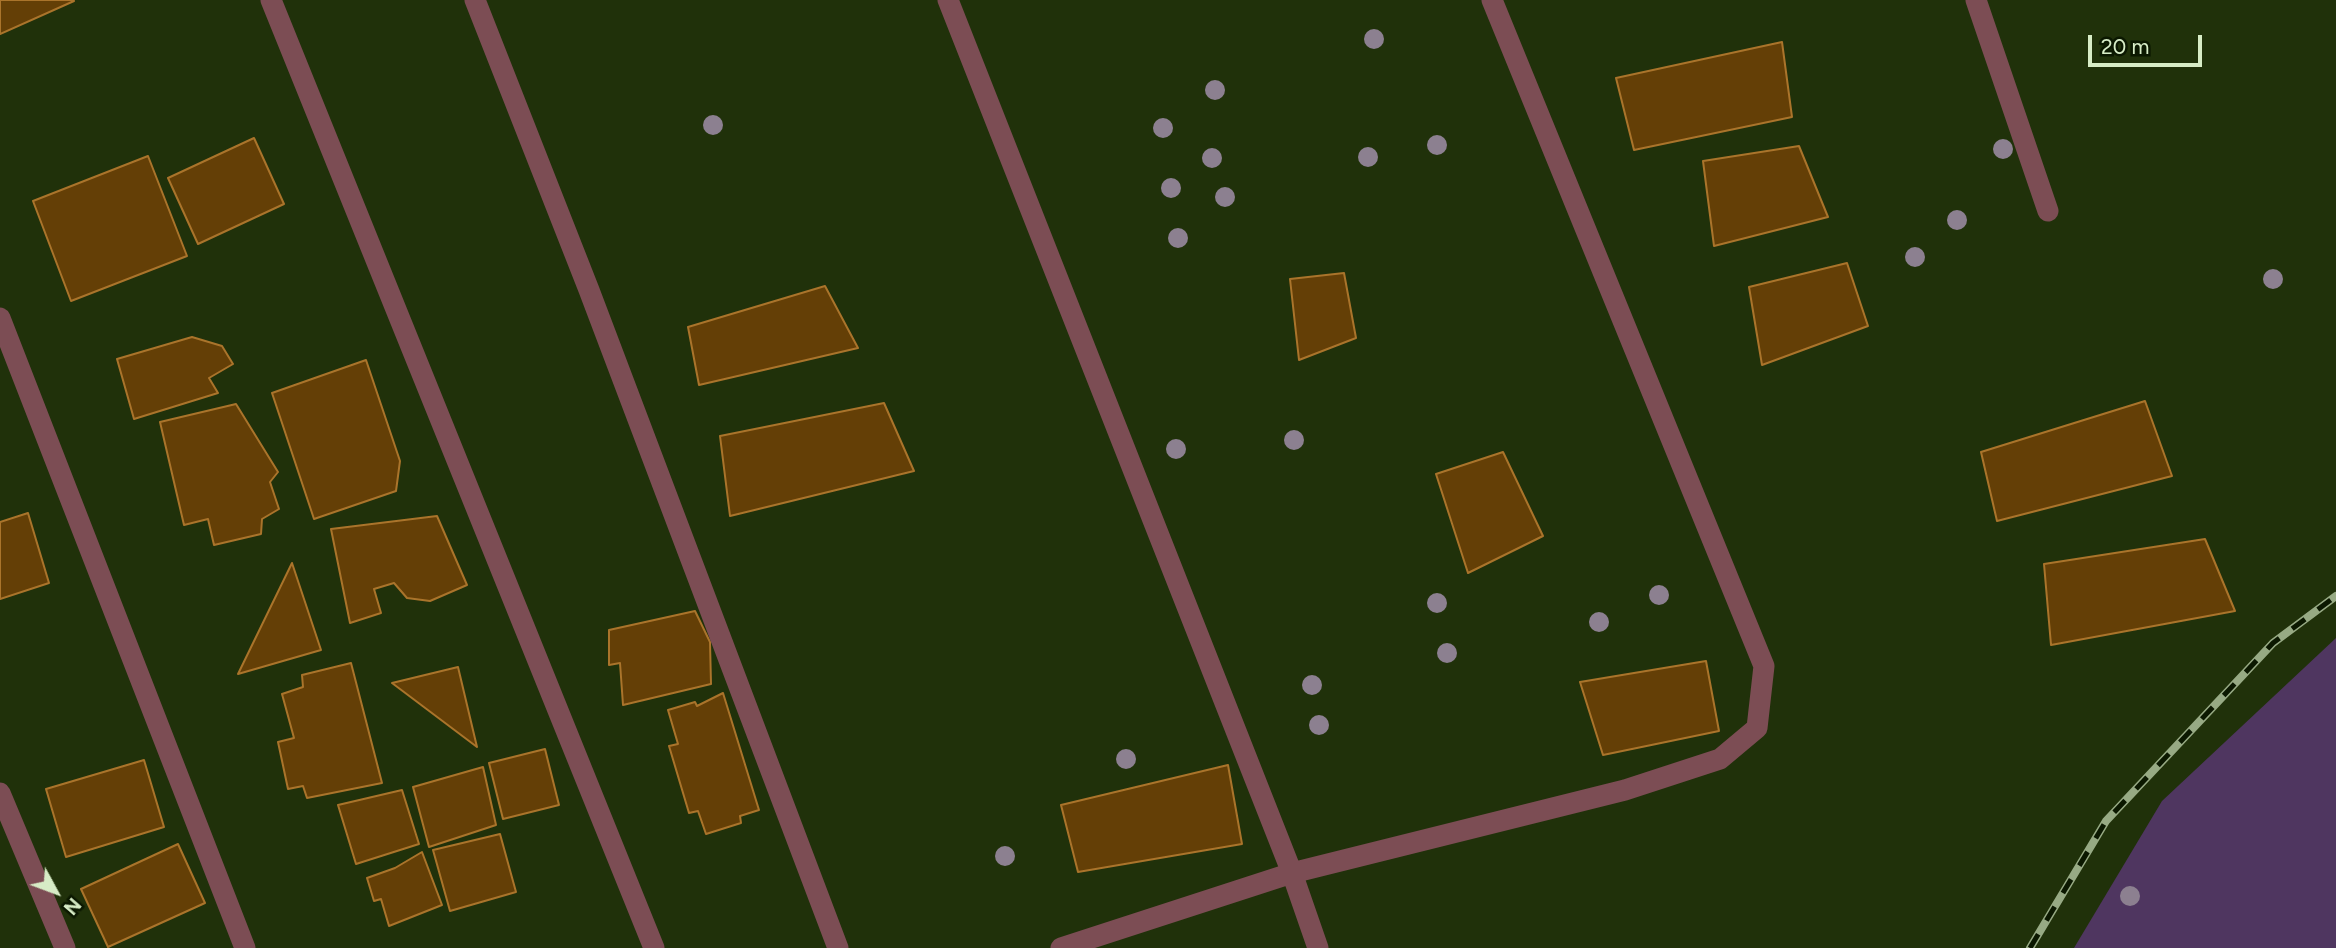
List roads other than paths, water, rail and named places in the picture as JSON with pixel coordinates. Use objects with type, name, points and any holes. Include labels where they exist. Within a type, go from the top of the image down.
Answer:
[{"type":"street","points":[[271,0],[654,948]]},
{"type":"street","points":[[475,0],[594,303],[838,948]]},
{"type":"street","points":[[948,0],[1292,873],[1318,948]]},
{"type":"street","points":[[1060,948],[1292,873],[1625,790],[1720,759],[1757,728],[1764,666],[1492,0]]},
{"type":"street","points":[[1976,0],[2048,211]]},
{"type":"street","points":[[0,318],[245,948]]},
{"type":"street","points":[[0,793],[65,948]]},
{"type":"railway","points":[[2030,948],[2106,821],[2273,643],[2336,596]]}]
